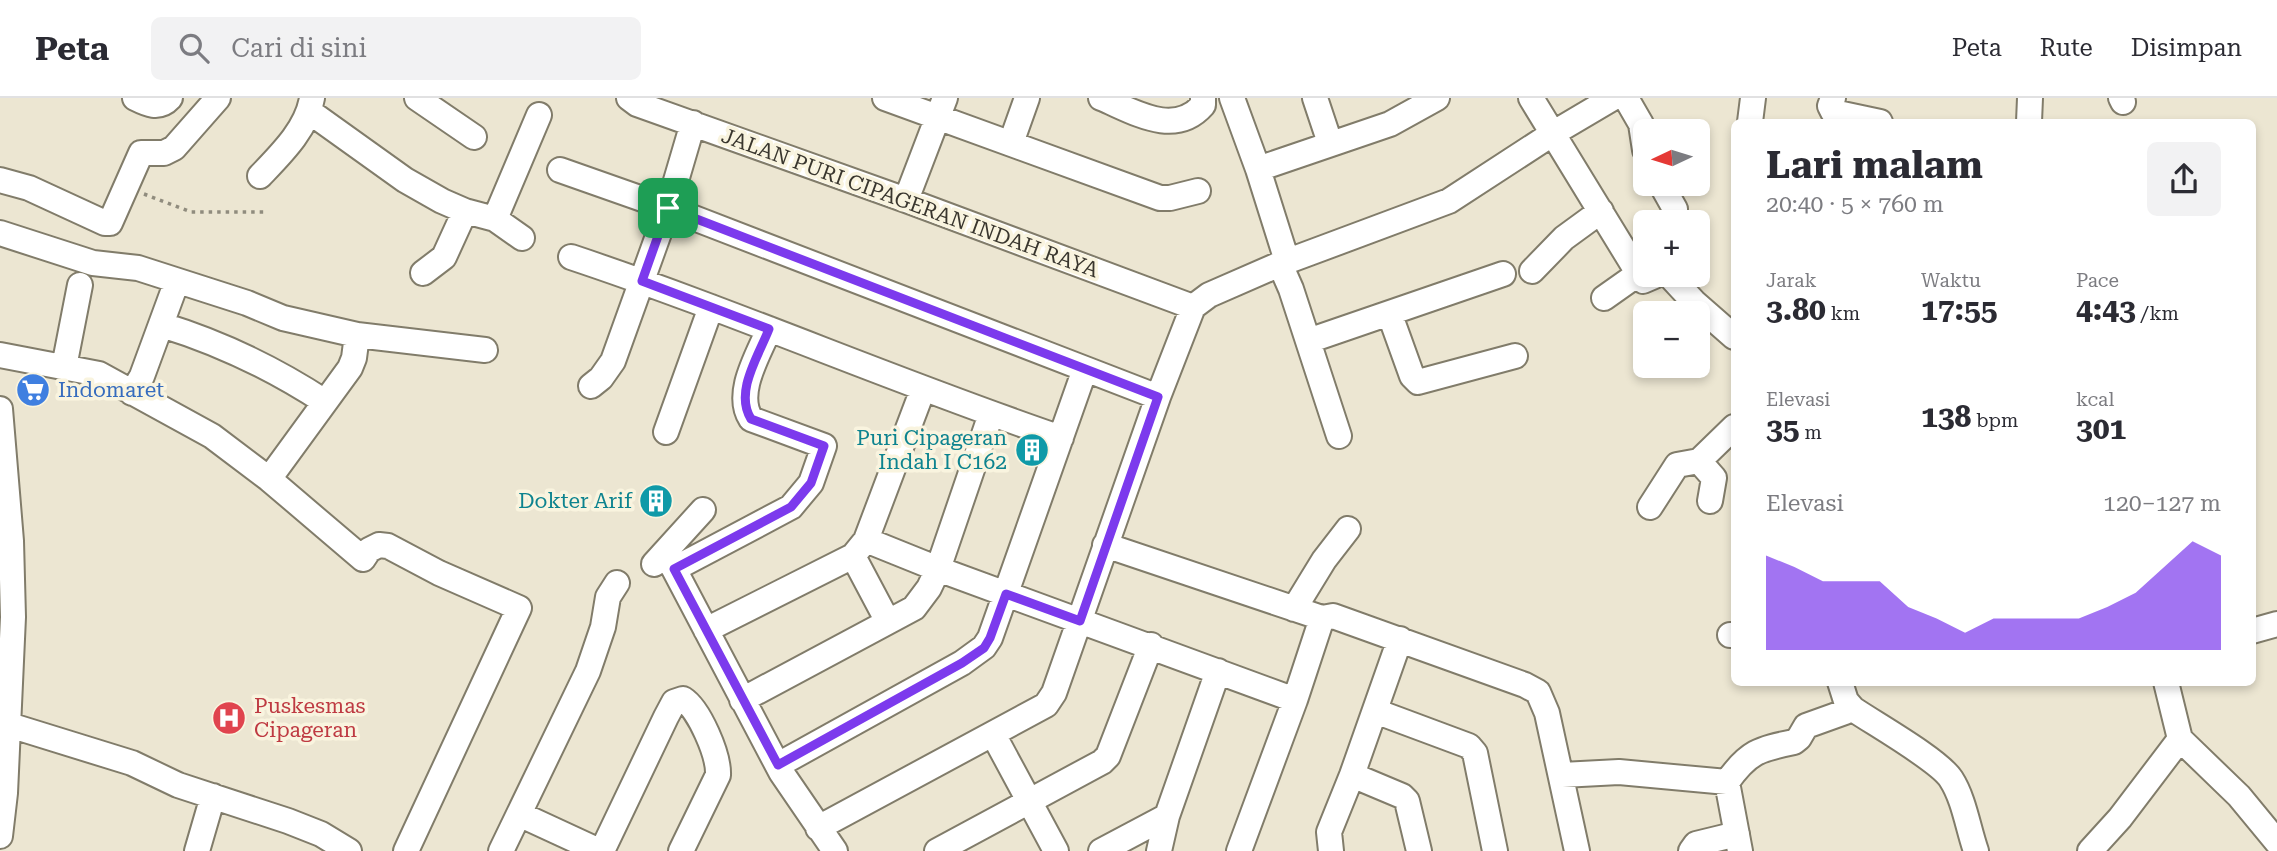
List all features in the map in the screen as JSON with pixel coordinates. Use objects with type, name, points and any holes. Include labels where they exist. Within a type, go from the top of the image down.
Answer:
[{"type":"street","points":[[135,98],[150,106],[166,103],[170,98]]},
{"type":"street","points":[[0,180],[29,188],[104,223],[111,221],[142,151],[164,153],[174,148],[218,98]]},
{"type":"street","points":[[417,98],[474,137]]},
{"type":"street","name":"JALAN PURI CIPAGERAN INDAH RAYA","points":[[629,98],[637,104],[1193,307]]},
{"type":"street","points":[[885,98],[941,108],[1011,143],[1160,198],[1198,191]]},
{"type":"street","points":[[1011,143],[1027,98]]},
{"type":"street","points":[[1102,98],[1158,122],[1197,112],[1203,105],[1203,98]]},
{"type":"street","points":[[1232,98],[1258,169],[1283,262],[1339,436]]},
{"type":"street","points":[[1315,98],[1330,143]]},
{"type":"street","points":[[1258,169],[1390,124],[1437,98]]},
{"type":"street","points":[[1531,98],[1633,258]]},
{"type":"street","points":[[818,828],[1046,705],[1054,694],[1158,397],[1193,307],[1209,295],[1283,262],[1449,201],[1613,98]]},
{"type":"street","points":[[1626,98],[1638,119]]},
{"type":"street","points":[[1750,119],[1753,98]]},
{"type":"street","points":[[1833,98],[1830,106],[1833,112],[1866,119]]},
{"type":"street","points":[[2029,119],[2030,98]]},
{"type":"street","points":[[260,176],[285,150],[311,105],[405,180],[465,211],[495,219],[522,238]]},
{"type":"street","points":[[906,201],[941,108]]},
{"type":"street","points":[[495,219],[539,115]]},
{"type":"street","points":[[591,386],[601,378],[613,361],[668,208],[694,123]]},
{"type":"street","points":[[560,170],[668,208],[1158,397]]},
{"type":"street","points":[[1668,196],[1675,209]]},
{"type":"street","points":[[424,273],[444,257],[465,211]]},
{"type":"street","points":[[1532,271],[1564,237],[1601,211]]},
{"type":"street","points":[[0,233],[93,263],[138,268],[247,303],[356,347],[485,350]]},
{"type":"street","points":[[571,257],[642,281],[923,389],[1060,438]]},
{"type":"street","points":[[1308,341],[1503,274]]},
{"type":"street","points":[[1604,298],[1633,284]]},
{"type":"street","points":[[64,367],[80,285]]},
{"type":"street","points":[[1680,287],[1731,334]]},
{"type":"street","points":[[132,393],[142,376],[174,289]]},
{"type":"street","points":[[666,432],[711,307]]},
{"type":"street","points":[[1390,315],[1412,376],[1418,382],[1515,356]]},
{"type":"street","points":[[162,325],[230,348],[326,402]]},
{"type":"street","points":[[664,562],[791,507],[811,483],[824,446],[751,419],[746,412],[744,396],[769,329]]},
{"type":"street","points":[[269,480],[350,368],[356,347]]},
{"type":"street","points":[[0,355],[99,374],[212,436],[363,559],[369,550],[379,545],[388,546],[439,573],[519,608],[406,851]]},
{"type":"street","points":[[778,765],[962,663],[984,648],[1006,594],[1085,369]]},
{"type":"street","points":[[706,631],[859,548],[923,389]]},
{"type":"street","points":[[0,409],[12,541],[13,618],[0,836]]},
{"type":"street","points":[[742,700],[914,608],[939,569],[991,414]]},
{"type":"street","points":[[1650,507],[1677,465],[1699,461],[1731,431]]},
{"type":"street","points":[[1699,461],[1714,478],[1710,501]]},
{"type":"street","points":[[664,562],[703,510]]},
{"type":"street","points":[[1294,609],[1324,560],[1348,529]]},
{"type":"street","points":[[1105,545],[1322,618],[1333,616],[1538,692],[1547,713],[1577,851]]},
{"type":"street","points":[[859,548],[939,569],[1296,700]]},
{"type":"street","points":[[859,548],[888,622]]},
{"type":"street","points":[[664,562],[706,631],[778,765],[835,851]]},
{"type":"street","points":[[501,851],[588,671],[603,627],[608,597],[617,583]]},
{"type":"street","points":[[1239,851],[1296,700],[1322,618]]},
{"type":"street","points":[[2256,630],[2277,624]]},
{"type":"street","points":[[1331,851],[1329,832],[1400,639]]},
{"type":"street","points":[[937,851],[1102,762],[1108,756],[1151,645]]},
{"type":"street","points":[[1159,851],[1167,816],[1218,671]]},
{"type":"street","points":[[1841,686],[1846,701],[1853,709],[1935,763],[1949,776],[1956,789],[1976,851]]},
{"type":"street","points":[[2167,686],[2180,739],[2239,796],[2277,842]]},
{"type":"street","points":[[519,814],[601,851],[674,702],[683,699],[687,700],[698,718],[715,754],[718,775],[681,851]]},
{"type":"street","points":[[1375,711],[1469,746],[1475,752],[1495,851]]},
{"type":"street","points":[[1691,851],[1696,844],[1738,843],[1727,782],[1741,762],[1751,754],[1794,742],[1806,726],[1845,712]]},
{"type":"street","points":[[6,724],[132,763],[178,785],[321,834],[349,851]]},
{"type":"street","points":[[993,734],[1056,851]]},
{"type":"street","points":[[2090,851],[2120,818],[2180,739]]},
{"type":"street","points":[[1562,775],[1619,772],[1727,782]]},
{"type":"street","points":[[1352,775],[1402,796],[1407,801],[1419,851]]},
{"type":"street","points":[[197,851],[213,796]]},
{"type":"street","points":[[1101,851],[1141,843],[1167,816]]},
{"type":"path","points":[[126,186],[191,212],[266,212]]},
{"type":"place","name":"Indomaret","points":[[33,390]]},
{"type":"place","name":"Puri Cipageran Indah I C162","points":[[1032,450]]},
{"type":"place","name":"Dokter Arif","points":[[656,501]]},
{"type":"place","name":"Puskesmas Cipageran","points":[[229,718]]},
{"type":"route","points":[[668,208],[1158,397],[1080,621],[1006,594],[984,648],[962,663],[778,765],[674,569],[791,507],[811,483],[824,446],[751,419],[746,412],[744,396],[769,329],[642,281],[668,208]]}]
